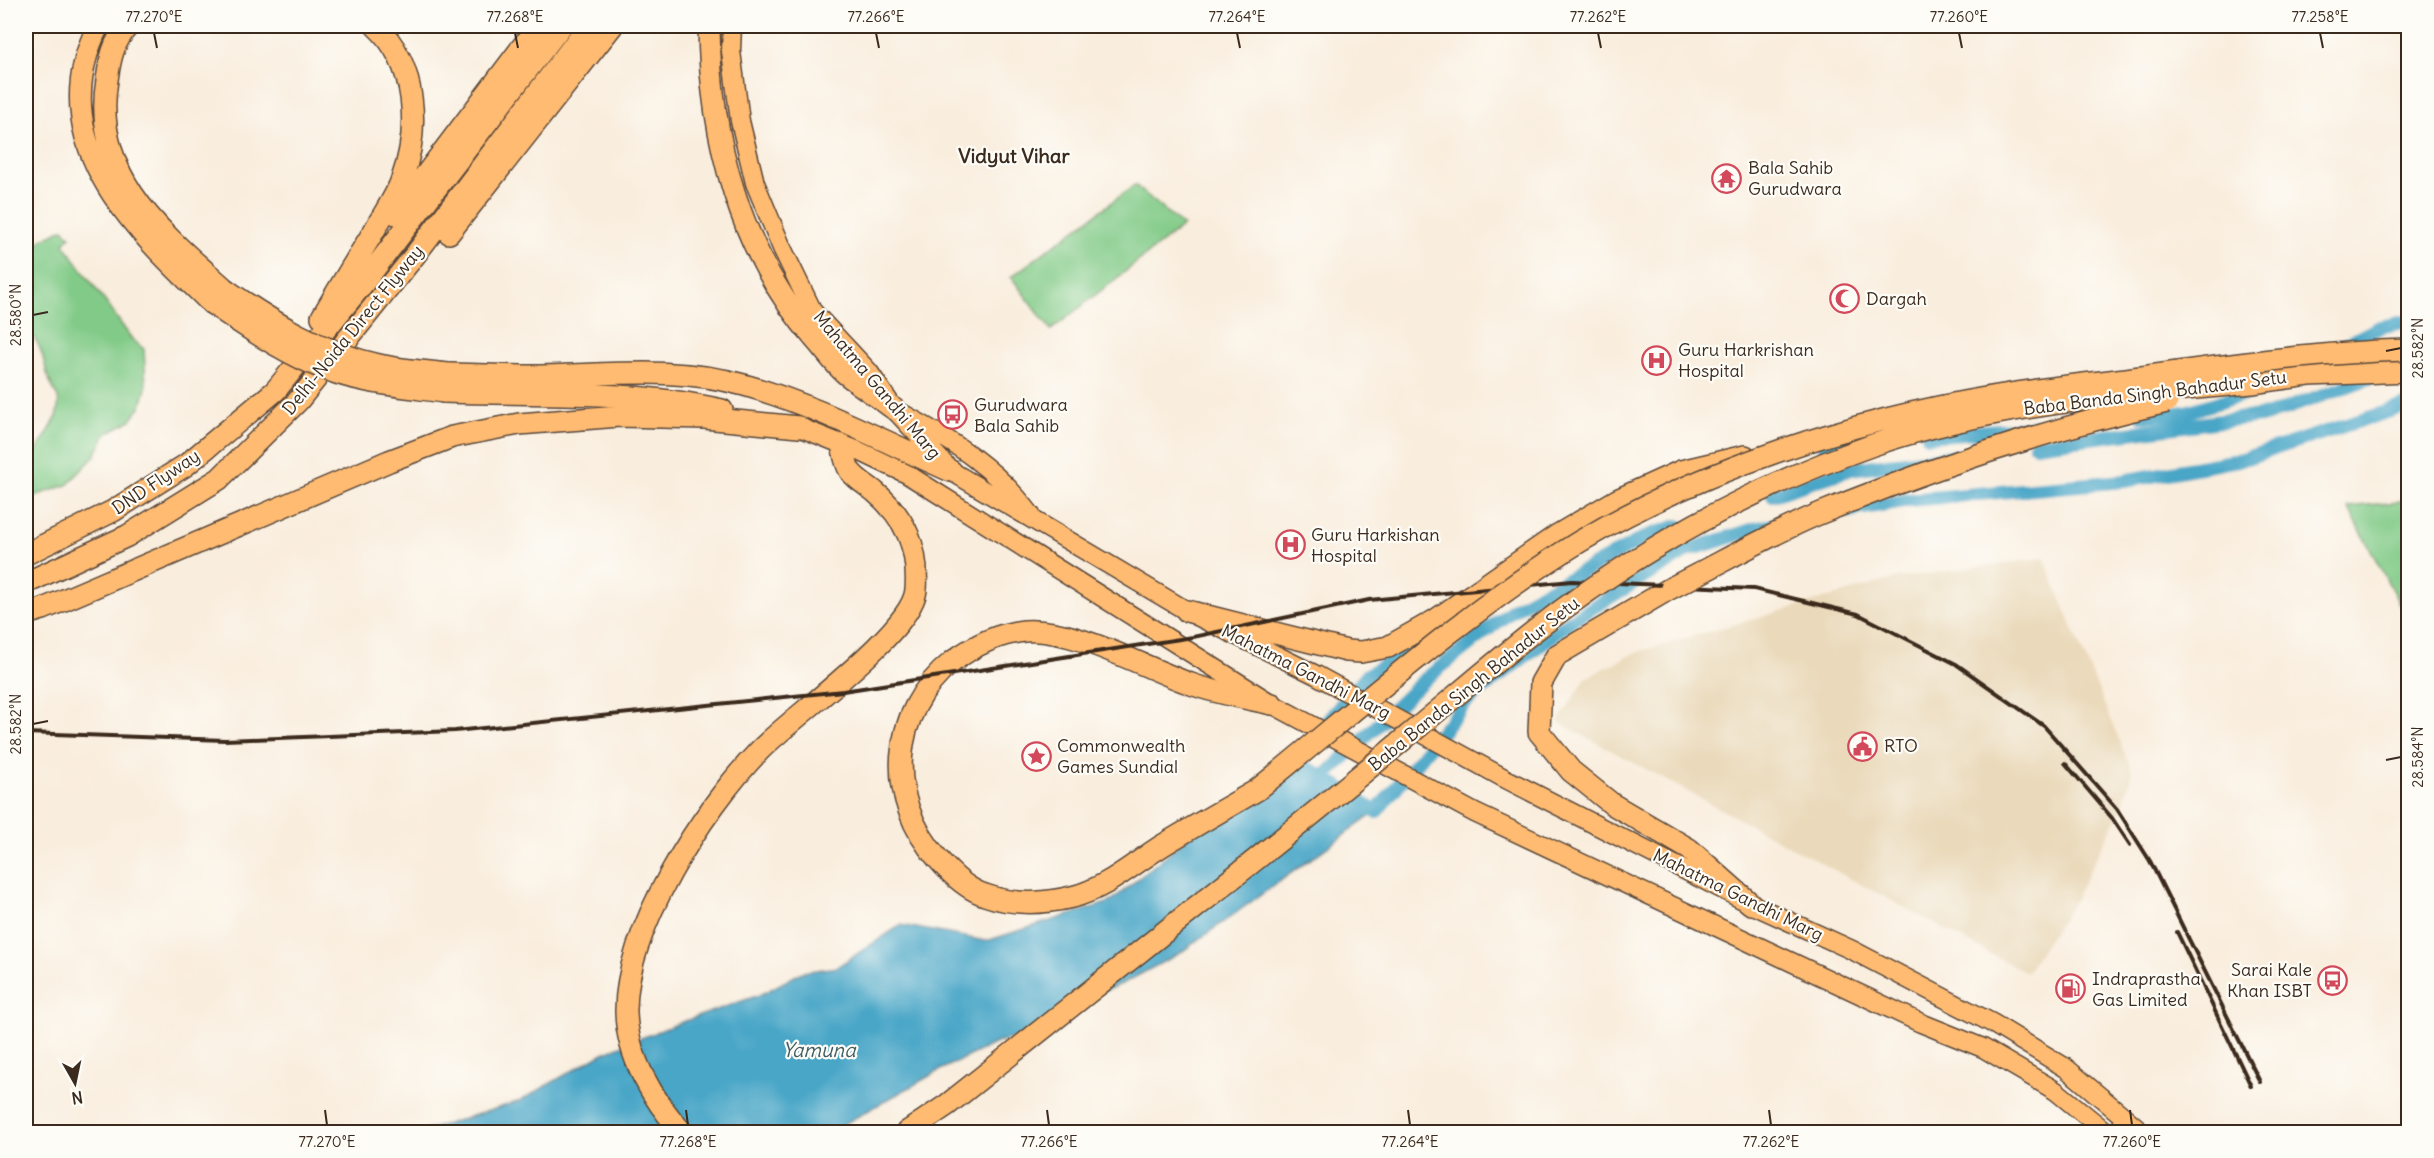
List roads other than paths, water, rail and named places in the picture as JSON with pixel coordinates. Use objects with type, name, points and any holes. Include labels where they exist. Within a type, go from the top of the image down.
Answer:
[{"type":"highway","points":[[98,26],[81,70],[79,109],[83,133],[95,166],[105,184],[144,236],[218,296],[324,347],[446,383],[682,401],[799,427]]},
{"type":"highway","points":[[128,26],[119,35],[111,52],[105,93],[108,145],[130,193],[218,296]]},
{"type":"highway","points":[[275,391],[338,291],[402,181],[411,148],[412,105],[401,61],[376,26]]},
{"type":"highway","points":[[338,291],[538,26]]},
{"type":"highway","name":"Delhi-Noida Direct Flyway","points":[[275,391],[394,244],[561,26]]},
{"type":"highway","name":"Delhi-Noida Direct Flyway","points":[[26,583],[127,536],[219,479],[298,401],[415,255],[588,26]]},
{"type":"highway","points":[[351,334],[402,293],[612,26]]},
{"type":"highway","points":[[709,26],[716,119],[727,169],[742,217],[756,249],[775,286],[796,317],[844,372],[894,409]]},
{"type":"highway","name":"Baba Banda Singh Bahadur Setu","points":[[1279,708],[1192,685],[1046,630],[1000,636],[977,645],[959,657],[925,689],[901,751],[900,773],[909,816],[920,837],[933,854],[964,884],[983,895],[1006,901],[1045,902],[1075,896],[1109,881],[1257,790],[1512,585],[1562,553],[1633,513],[1689,487],[1805,442],[1867,425],[1990,397],[2247,363],[2409,350]]},
{"type":"highway","name":"Baba Banda Singh Bahadur Setu","points":[[907,1132],[947,1105],[1335,797],[1537,629],[1635,560],[1717,511],[1770,486],[1876,444],[1985,416],[2044,404],[2309,375],[2409,371]]},
{"type":"highway","points":[[446,383],[619,373],[690,376],[743,385],[794,403],[951,471]]},
{"type":"highway","points":[[1751,904],[1689,849],[1612,804],[1587,784],[1571,771],[1539,732],[1541,683],[1557,655],[1671,588],[1819,513],[1991,448],[2103,417],[2252,383]]},
{"type":"highway","name":"DND Flyway","points":[[26,554],[113,511],[186,465],[275,391]]},
{"type":"highway","points":[[26,614],[43,609],[389,461],[452,438],[519,424],[619,416],[704,418],[799,427]]},
{"type":"highway","points":[[1187,611],[1291,635],[1347,651],[1361,652],[1388,647],[1434,621],[1556,536],[1617,500],[1681,471],[1805,442]]},
{"type":"highway","points":[[682,1132],[661,1110],[636,1061],[626,1014],[629,975],[646,926],[682,854],[708,811],[760,750],[876,649],[904,615],[916,593],[916,551],[898,515],[851,473],[842,445]]},
{"type":"main road","name":"Mahatma Gandhi Marg","points":[[732,26],[731,51],[740,121],[755,183],[782,248],[813,312],[869,372],[894,409],[951,471],[1187,611],[1316,675],[1504,778],[1751,904],[1852,950],[1992,1023],[2066,1068],[2142,1132]]},
{"type":"main road","points":[[894,409],[941,434],[978,459],[1004,481],[1036,522]]},
{"type":"main road","name":"Mahatma Gandhi Marg","points":[[799,427],[907,474],[1279,708],[1475,813],[1921,1023],[1983,1048],[2056,1091],[2106,1132]]},
{"type":"water","name":"Yamuna","points":[[1293,761],[1376,812],[1180,953],[1124,983],[1080,1001],[1050,1026],[994,1044],[944,1068],[830,1132],[421,1132],[520,1101],[603,1053],[762,994],[802,972],[837,967],[901,925],[986,941],[1110,902],[1198,829]]},
{"type":"waterway","points":[[2337,350],[2380,327],[2408,321]]},
{"type":"waterway","points":[[2035,445],[2268,415],[2370,378]]},
{"type":"waterway","points":[[2143,416],[2187,412],[2261,389]]},
{"type":"waterway","points":[[1841,512],[1909,500],[2124,481],[2243,459],[2408,405]]},
{"type":"waterway","points":[[1928,436],[2046,426]]},
{"type":"waterway","points":[[1824,447],[1870,440]]},
{"type":"waterway","points":[[1773,495],[1851,469],[1953,456]]},
{"type":"waterway","points":[[1295,758],[1293,761],[1324,777],[1376,812],[1467,701],[1572,620],[1689,550],[1758,528],[1787,522]]},
{"type":"waterway","points":[[1324,777],[1423,681],[1514,609],[1648,536],[1678,526]]},
{"type":"waterway","points":[[1322,727],[1366,676],[1433,636]]},
{"type":"railway","points":[[26,733],[225,740],[455,731],[843,691],[1193,637],[1369,600],[1572,581],[1754,589],[1858,614],[1956,664],[2044,726],[2117,809],[2150,861],[2260,1082]]},
{"type":"railway","points":[[2065,763],[2112,818],[2130,845]]},
{"type":"railway","points":[[2177,932],[2251,1086]]},
{"type":"place","name":"Bala Sahib Gurudwara","points":[[1727,178]]},
{"type":"place","name":"Dargah","points":[[1845,299]]},
{"type":"place","name":"Guru Harkrishan Hospital","points":[[1657,360]]},
{"type":"place","name":"Gurudwara Bala Sahib","points":[[953,415]]},
{"type":"place","name":"Guru Harkishan Hospital","points":[[1290,545]]},
{"type":"place","name":"RTO","points":[[1863,746]]},
{"type":"place","name":"Commonwealth Games Sundial","points":[[1036,756]]},
{"type":"place","name":"Sarai Kale Khan ISBT","points":[[2333,980]]},
{"type":"place","name":"Indraprastha Gas Limited","points":[[2071,989]]},
{"type":"district","name":"Vidyut Vihar","points":[[1014,156]]}]
